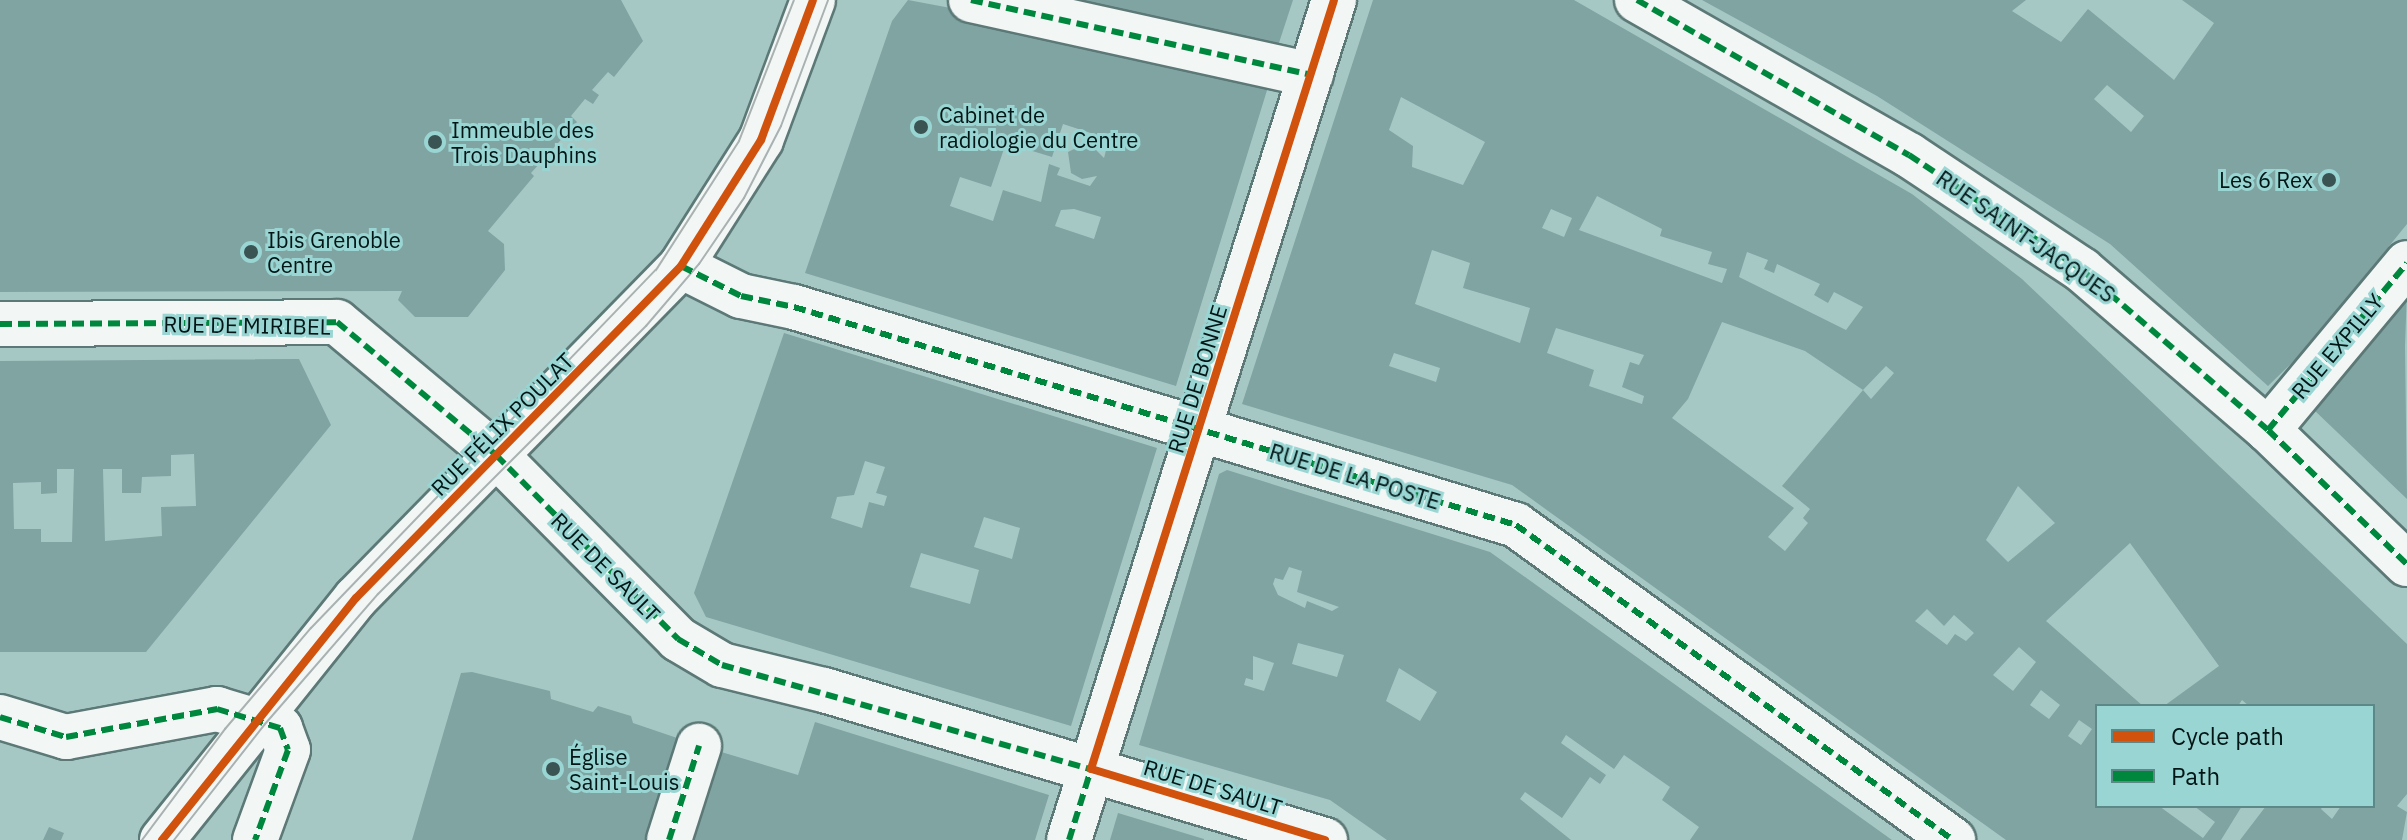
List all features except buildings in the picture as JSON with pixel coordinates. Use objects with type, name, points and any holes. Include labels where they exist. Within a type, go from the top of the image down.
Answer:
[{"type":"street","name":"RUE FÉLIX POULAT","points":[[162,840],[253,720],[356,598],[681,266],[761,140],[813,0]]},
{"type":"street","points":[[971,0],[1311,75]]},
{"type":"street","name":"RUE DE BONNE","points":[[1069,840],[1334,0]]},
{"type":"street","name":"RUE SAINT-JACQUES","points":[[1637,0],[1909,155],[2082,270],[2268,430],[2407,564]]},
{"type":"street","name":"RUE EXPILLY","points":[[2268,430],[2407,263]]},
{"type":"street","name":"RUE DE LA POSTE","points":[[681,266],[741,296],[794,307],[1516,525],[1953,840]]},
{"type":"street","name":"RUE DE MIRIBEL","points":[[0,324],[337,322],[496,455]]},
{"type":"street","name":"RUE DE SAULT","points":[[496,455],[678,639],[722,665],[1091,769],[1325,840]]},
{"type":"street","points":[[0,717],[66,737],[217,709],[280,728],[288,750],[255,840]]},
{"type":"street","points":[[669,840],[699,746]]},
{"type":"tram line","points":[[142,840],[225,729],[311,628],[656,270],[739,141],[794,0]]},
{"type":"tram line","points":[[174,840],[265,724],[378,594],[646,326],[699,264],[744,198],[781,126],[828,0]]},
{"type":"marked path","points":[[971,0],[1311,75]]},
{"type":"marked path","points":[[1637,0],[1909,155],[2082,270],[2268,430],[2407,564]]},
{"type":"marked path","points":[[2268,430],[2407,263]]},
{"type":"marked path","points":[[681,266],[741,296],[794,307],[1516,525],[1953,840]]},
{"type":"marked path","points":[[0,324],[337,322],[496,455],[678,639],[722,665],[1097,771]]},
{"type":"marked path","points":[[0,717],[66,737],[217,709],[280,728],[288,750],[255,840]]},
{"type":"marked path","points":[[669,840],[699,746]]},
{"type":"marked path","points":[[1069,840],[1093,763]]},
{"type":"cycle path","points":[[162,840],[356,598],[681,266],[761,140],[813,0]]},
{"type":"cycle path","points":[[1325,840],[1091,769],[1334,0]]},
{"type":"place","name":"Cabinet de radiologie du Centre","points":[[921,127]]},
{"type":"place","name":"Immeuble des Trois Dauphins","points":[[435,142]]},
{"type":"place","name":"Les 6 Rex","points":[[2329,180]]},
{"type":"place","name":"Ibis Grenoble Centre","points":[[251,252]]},
{"type":"place","name":"Église Saint-Louis","points":[[553,769]]}]
